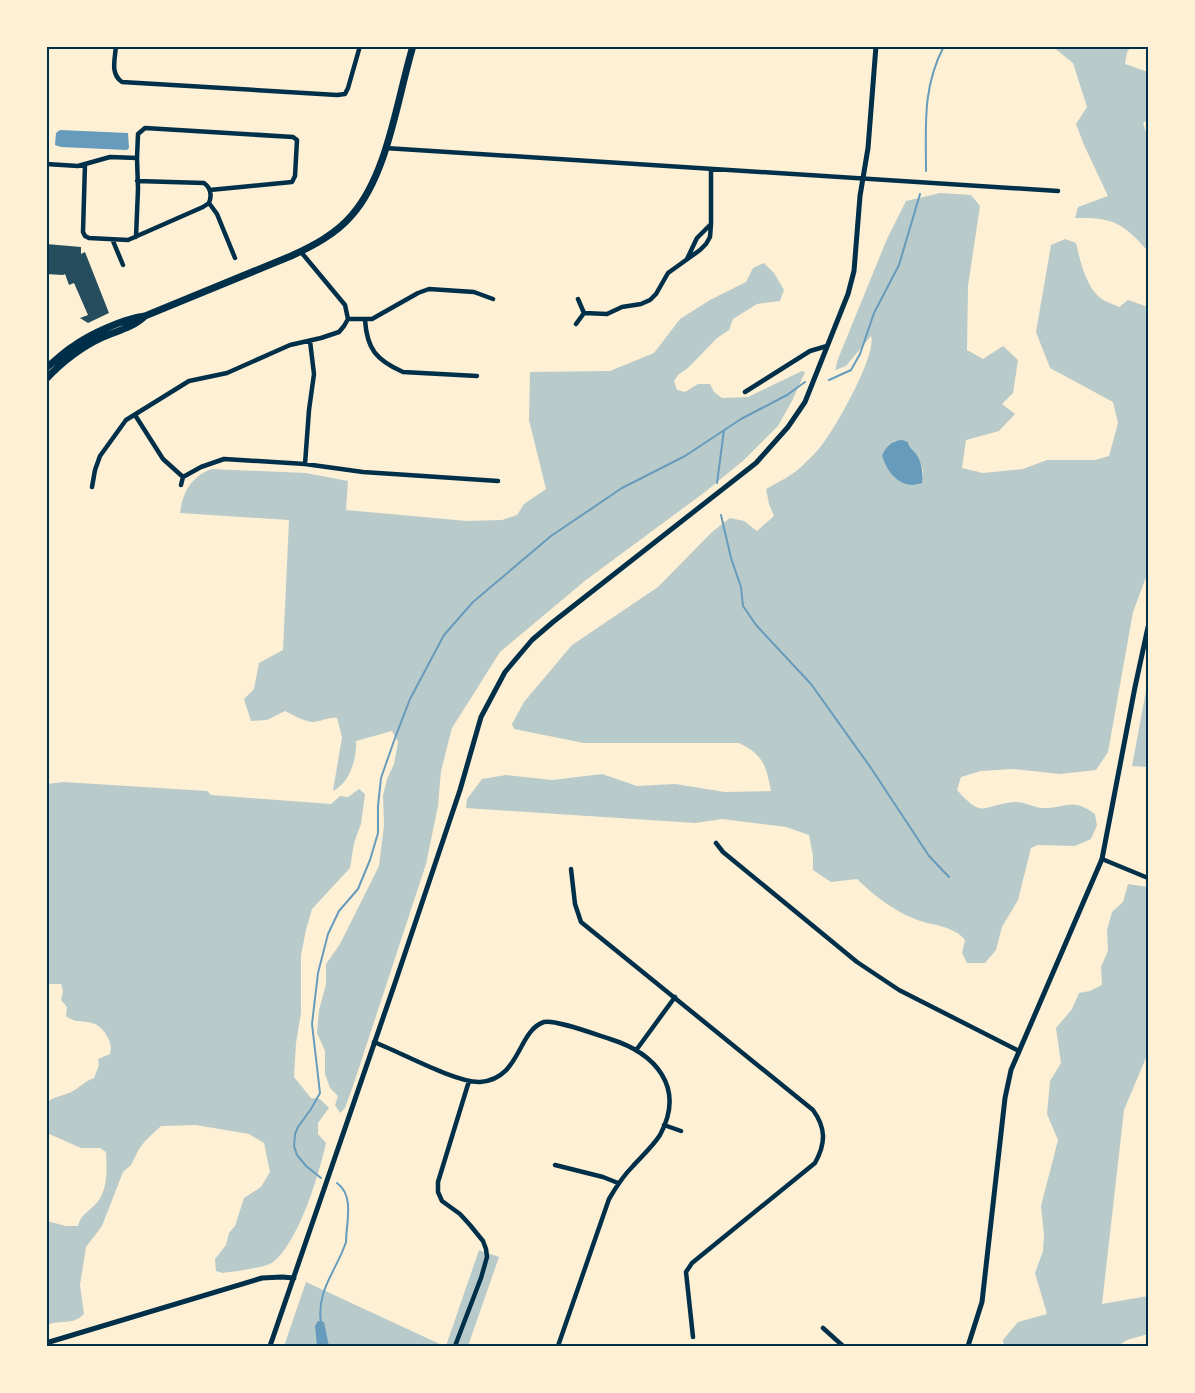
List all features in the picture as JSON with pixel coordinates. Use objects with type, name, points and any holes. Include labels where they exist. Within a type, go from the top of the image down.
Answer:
[{"type":"main road","points":[[48,370],[83,347],[139,322],[145,316],[301,252],[329,235],[351,217],[371,187],[385,148],[412,46]]},
{"type":"street","points":[[116,46],[114,72],[116,78],[122,82],[337,95],[345,94],[348,88],[360,46]]},
{"type":"street","points":[[270,1347],[456,801],[481,717],[494,690],[514,659],[532,640],[756,463],[772,447],[805,402],[848,294],[854,271],[868,148],[876,46]]},
{"type":"street","points":[[136,237],[138,134],[145,128],[293,137],[297,140],[295,176],[292,182],[210,190]]},
{"type":"street","points":[[385,148],[1058,191]]},
{"type":"street","points":[[46,164],[86,164],[110,157],[137,158]]},
{"type":"street","points":[[86,164],[83,232],[85,236],[113,241],[136,237],[209,203],[211,197],[210,190],[204,183],[137,181]]},
{"type":"street","points":[[584,313],[607,314],[622,307],[650,300],[668,273],[706,244],[710,237],[711,224],[711,169]]},
{"type":"street","points":[[209,203],[217,214],[235,258]]},
{"type":"street","points":[[687,259],[697,238],[711,224]]},
{"type":"street","points":[[113,241],[123,266]]},
{"type":"street","points":[[92,487],[94,470],[107,444],[126,420],[189,381],[227,373],[290,345],[339,332],[348,319],[345,305],[301,252]]},
{"type":"street","points":[[348,319],[376,318],[422,290],[474,292],[493,299]]},
{"type":"street","points":[[578,299],[584,313]]},
{"type":"street","points":[[576,324],[584,313]]},
{"type":"street","points":[[365,320],[366,339],[374,352],[392,367],[403,372],[477,375]]},
{"type":"street","points":[[305,464],[314,374],[310,341]]},
{"type":"street","points":[[745,392],[810,351],[827,346]]},
{"type":"street","points":[[135,415],[163,459],[183,477]]},
{"type":"street","points":[[181,484],[183,477],[212,462],[224,459],[305,464],[363,472],[498,481]]},
{"type":"street","points":[[968,1347],[982,1302],[1005,1098],[1011,1070],[1102,859],[1149,627]]},
{"type":"street","points":[[716,843],[723,852],[857,962],[899,990],[1019,1051]]},
{"type":"street","points":[[1102,859],[1149,878]]},
{"type":"street","points":[[571,869],[575,904],[581,922],[813,1110],[821,1121],[824,1139],[815,1163],[692,1263],[686,1272],[693,1337]]},
{"type":"street","points":[[637,1049],[675,997]]},
{"type":"street","points":[[374,1042],[450,1075],[469,1081],[489,1081],[501,1075],[511,1065],[532,1030],[548,1021],[621,1042],[637,1049],[653,1062],[664,1078],[668,1092],[668,1110],[664,1125],[658,1137],[618,1183],[603,1213],[558,1347]]},
{"type":"street","points":[[455,1347],[487,1257],[483,1240],[460,1214],[442,1201],[438,1192],[438,1182],[469,1081]]},
{"type":"street","points":[[664,1125],[681,1131]]},
{"type":"street","points":[[555,1165],[618,1183]]},
{"type":"street","points":[[46,1343],[262,1278],[273,1276],[294,1278]]},
{"type":"street","points":[[823,1328],[843,1347]]},
{"type":"shaded area","points":[[1053,47],[1131,47],[1127,52],[1125,64],[1148,72],[1148,120],[1143,123],[1148,138],[1148,251],[1124,228],[1116,224],[1099,219],[1075,218],[1078,207],[1108,196],[1076,124],[1087,107],[1073,63]]},
{"type":"shaded area","points":[[940,193],[971,195],[980,206],[968,286],[967,350],[983,359],[1003,346],[1018,360],[1013,393],[1002,404],[1015,414],[999,431],[966,440],[962,468],[983,473],[1023,469],[1047,460],[1095,460],[1109,456],[1118,423],[1113,402],[1050,368],[1036,332],[1051,245],[1065,239],[1076,243],[1086,278],[1098,296],[1119,307],[1128,300],[1148,307],[1148,572],[1133,612],[1108,752],[1096,770],[1060,774],[1014,769],[981,771],[961,777],[957,790],[978,808],[1014,802],[1042,808],[1074,804],[1095,814],[1097,825],[1091,839],[1075,846],[1038,845],[1031,848],[1018,900],[1002,927],[996,950],[985,963],[967,963],[962,953],[965,940],[955,931],[915,919],[891,907],[857,879],[831,882],[813,870],[809,835],[786,827],[722,819],[695,823],[466,808],[467,799],[482,779],[506,775],[552,780],[602,774],[637,786],[675,784],[725,792],[771,791],[759,757],[739,743],[584,743],[514,729],[512,724],[524,702],[572,645],[658,587],[712,532],[730,518],[744,521],[757,531],[774,516],[766,489],[794,473],[819,449],[845,409],[862,375],[868,359],[871,336],[846,366],[835,370],[887,239],[906,201]],"holes":[[[895,441],[908,442],[922,466],[922,478],[918,485],[905,483],[895,477],[887,467],[882,455]]]},
{"type":"shaded area","points":[[764,263],[774,273],[784,290],[780,301],[757,304],[733,319],[729,330],[717,338],[674,381],[677,390],[685,392],[698,384],[710,384],[714,392],[722,398],[748,397],[802,371],[805,372],[792,401],[778,426],[744,460],[705,492],[586,580],[500,652],[452,728],[441,771],[438,806],[426,864],[353,1086],[345,1108],[340,1113],[335,1105],[338,1096],[330,1088],[325,1074],[325,1051],[317,1033],[319,1010],[326,984],[326,964],[340,944],[379,866],[384,825],[383,796],[394,764],[398,742],[392,731],[356,741],[355,755],[348,776],[333,791],[342,737],[337,718],[313,722],[285,711],[267,720],[251,721],[244,699],[254,689],[259,663],[283,650],[289,520],[180,513],[186,492],[193,481],[211,469],[306,473],[348,481],[346,510],[467,521],[502,520],[517,515],[524,504],[546,489],[529,420],[530,372],[610,371],[654,353],[680,319],[710,300],[746,282],[753,268]]},
{"type":"shaded area","points":[[1148,680],[1148,767],[1132,766]]},
{"type":"shaded area","points":[[63,782],[207,791],[211,795],[331,804],[340,796],[348,797],[359,789],[365,794],[361,824],[354,843],[350,868],[312,909],[301,955],[301,1013],[294,1077],[311,1098],[320,1099],[329,1108],[318,1123],[318,1134],[326,1143],[318,1172],[307,1207],[291,1239],[282,1252],[269,1264],[223,1273],[216,1271],[215,1259],[226,1245],[244,1198],[261,1187],[270,1172],[264,1143],[249,1134],[196,1125],[161,1126],[146,1140],[131,1165],[123,1172],[102,1226],[86,1247],[80,1285],[84,1314],[75,1320],[47,1325],[47,1221],[66,1226],[78,1226],[84,1215],[102,1195],[107,1170],[106,1152],[100,1148],[81,1148],[47,1133],[47,1102],[94,1078],[99,1065],[98,1059],[110,1054],[111,1049],[107,1036],[97,1025],[76,1021],[66,1016],[67,1007],[61,1000],[63,991],[61,984],[47,984],[47,784]]},
{"type":"shaded area","points":[[1128,884],[1148,887],[1148,1053],[1124,1110],[1102,1304],[1148,1296],[1148,1334],[1127,1340],[1118,1346],[1004,1346],[1003,1340],[1018,1322],[1047,1314],[1035,1273],[1043,1251],[1041,1206],[1058,1140],[1047,1114],[1050,1081],[1061,1063],[1056,1028],[1072,1009],[1079,993],[1102,985],[1101,967],[1108,951],[1107,930],[1112,912],[1123,902]]},
{"type":"shaded area","points":[[479,1250],[499,1257],[468,1346],[446,1346]]},
{"type":"shaded area","points":[[306,1282],[444,1346],[284,1346]]},
{"type":"water","points":[[60,130],[128,133],[129,148],[127,150],[61,147],[55,145],[56,133]]},
{"type":"water","points":[[902,440],[908,442],[920,460],[922,483],[908,485],[896,479],[884,462],[882,455],[888,447]]},
{"type":"water","points":[[318,1321],[324,1322],[329,1346],[317,1346],[315,1326]]},
{"type":"building","points":[[46,244],[81,247],[81,254],[85,252],[109,313],[88,323],[80,318],[88,315],[74,283],[69,285],[65,274],[46,274]]},
{"type":"waterway","points":[[926,171],[926,123],[929,92],[944,46]]},
{"type":"waterway","points":[[829,380],[851,370],[860,354],[874,313],[899,265],[920,194]]},
{"type":"waterway","points":[[321,1178],[306,1166],[297,1155],[294,1146],[298,1127],[320,1093],[312,1024],[318,973],[328,934],[339,911],[358,889],[370,860],[378,833],[381,778],[395,738],[410,699],[444,635],[473,602],[551,536],[622,488],[685,456],[741,419],[787,395],[805,382]]},
{"type":"waterway","points":[[717,483],[724,430]]},
{"type":"waterway","points":[[721,515],[731,558],[741,587],[743,606],[756,625],[811,684],[871,768],[929,856],[949,877]]},
{"type":"waterway","points":[[321,1323],[320,1311],[324,1290],[346,1242],[348,1202],[343,1188],[337,1183]]}]
